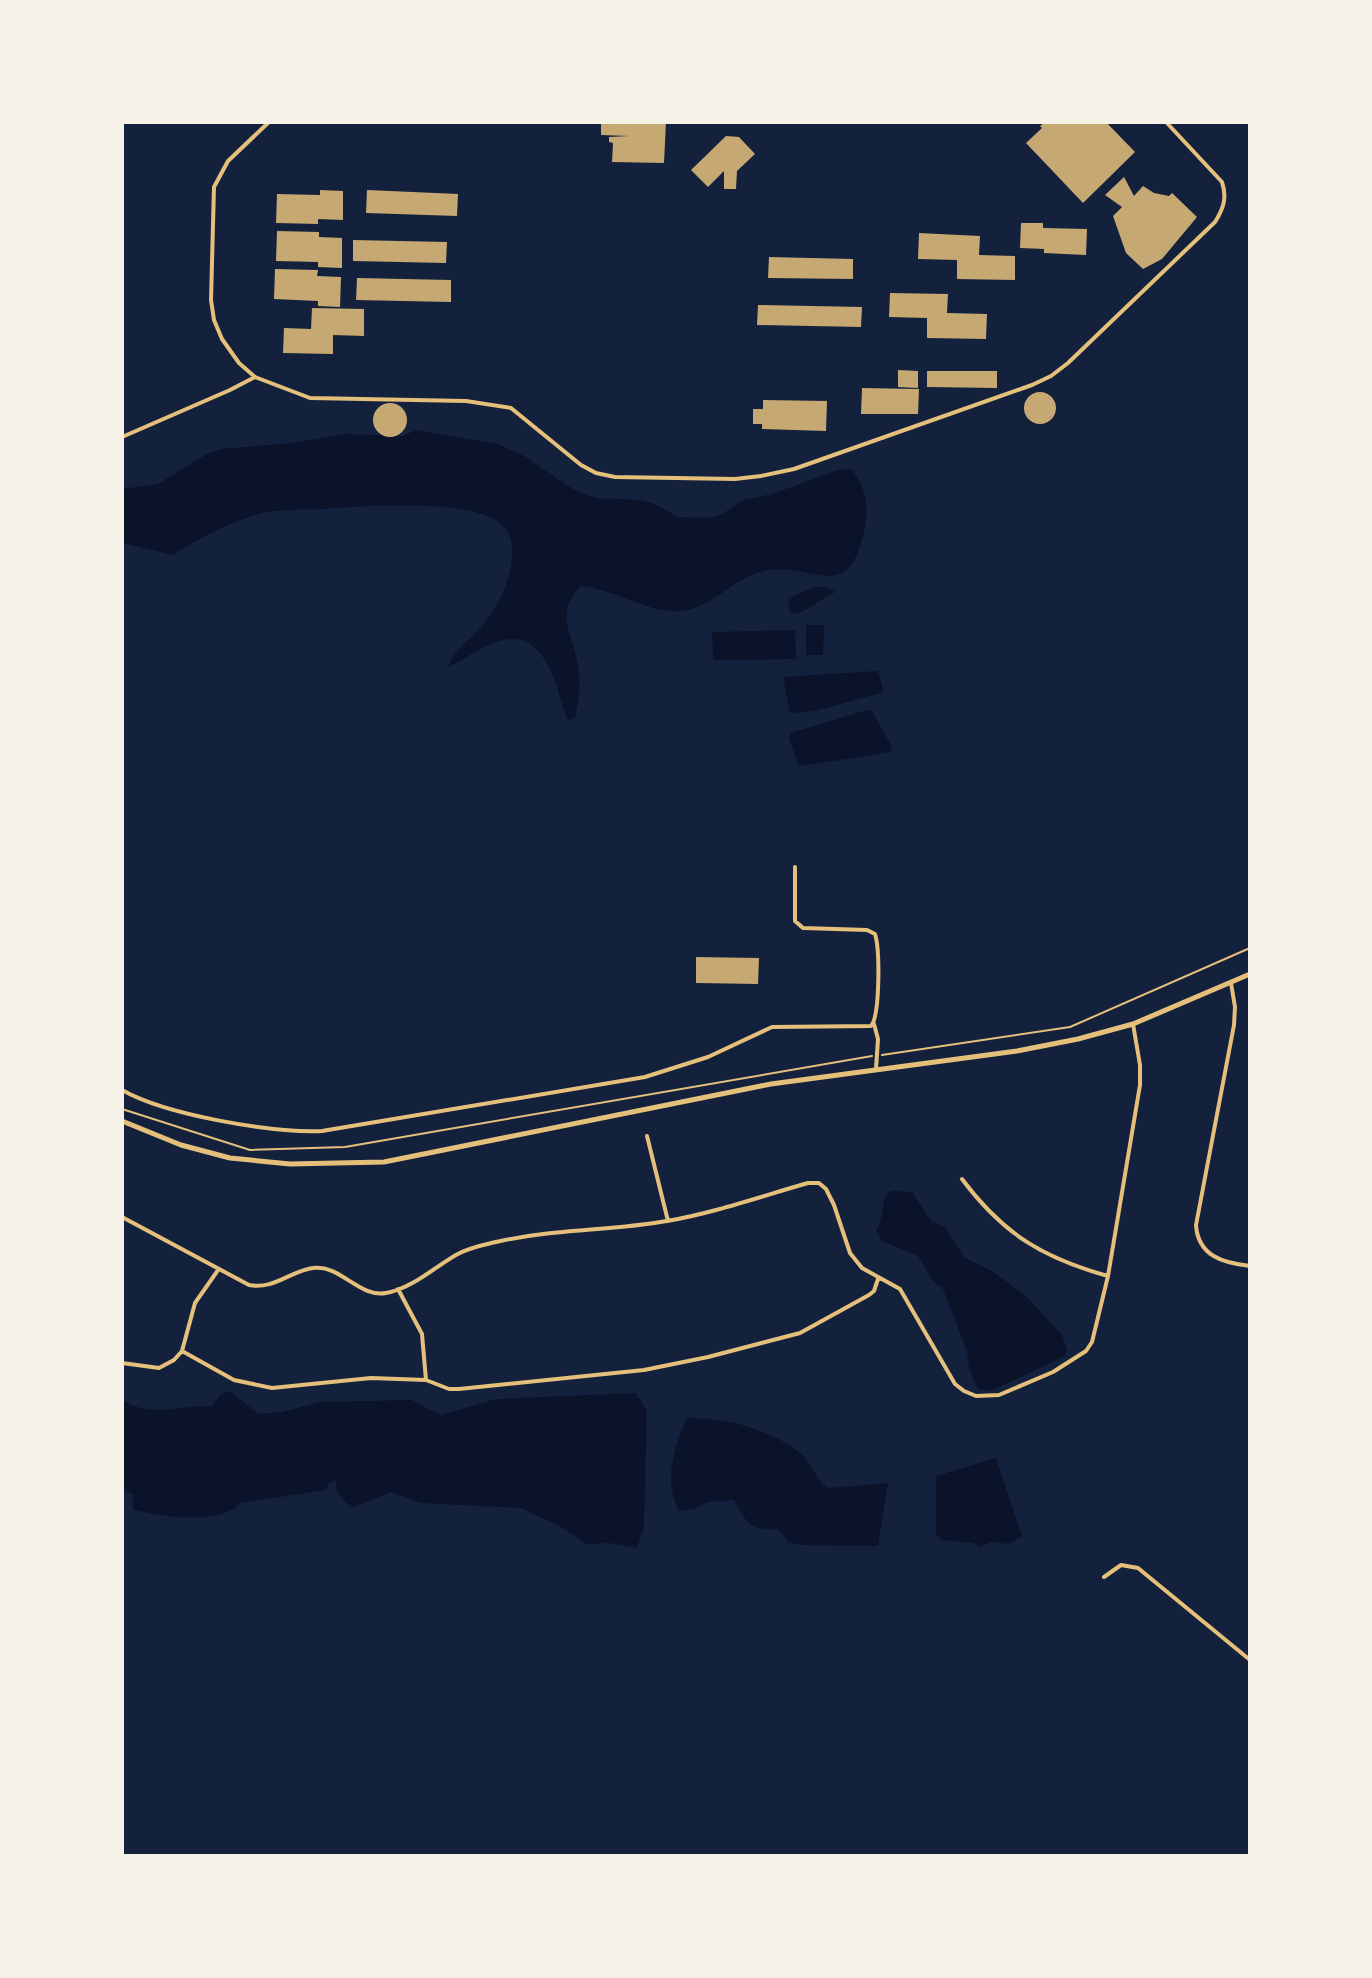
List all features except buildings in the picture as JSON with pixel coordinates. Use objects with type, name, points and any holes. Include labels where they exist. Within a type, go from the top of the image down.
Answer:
[{"type":"street","points":[[269,122],[228,161],[214,187],[212,211],[211,300],[214,320],[230,350],[255,377],[310,398],[466,401],[511,408],[581,465],[596,473],[615,477],[735,479],[794,469],[1032,385],[1051,376],[1076,357],[1215,222],[1221,212],[1225,192],[1222,182],[1166,122]]},
{"type":"street","points":[[122,437],[255,377]]},
{"type":"street","points":[[795,867],[795,921],[798,926],[867,930],[875,934],[876,1069]]},
{"type":"street","points":[[122,1121],[181,1145],[230,1158],[290,1164],[362,1163],[445,1150],[771,1084],[1036,1048],[1133,1024],[1250,974]]},
{"type":"street","points":[[1231,983],[1234,1025],[1196,1225],[1197,1236],[1209,1254],[1220,1260],[1250,1266]]},
{"type":"street","points":[[122,1090],[156,1105],[223,1120],[286,1131],[322,1131],[645,1077],[708,1057],[772,1027],[867,1027],[874,1024]]},
{"type":"street","points":[[122,1217],[249,1285],[270,1285],[309,1268],[319,1267],[365,1290],[384,1294],[460,1252],[481,1246],[549,1234],[668,1221],[819,1183],[826,1189],[850,1253],[862,1268],[894,1285],[907,1298],[955,1384],[976,1396],[999,1395],[1053,1372],[1086,1351],[1092,1342],[1108,1276],[1140,1085],[1133,1024]]},
{"type":"street","points":[[647,1136],[668,1221]]},
{"type":"street","points":[[962,1179],[992,1216],[1032,1247],[1076,1267],[1108,1276]]},
{"type":"street","points":[[122,1363],[159,1368],[168,1365],[182,1351],[195,1303],[218,1270]]},
{"type":"street","points":[[182,1351],[234,1380],[272,1388],[371,1378],[426,1380],[449,1389],[459,1389],[644,1370],[708,1357],[808,1329],[869,1295],[878,1279]]},
{"type":"street","points":[[398,1289],[422,1334],[426,1380]]},
{"type":"street","points":[[1104,1577],[1121,1565],[1138,1568],[1250,1660]]},
{"type":"path","points":[[122,1109],[250,1150],[345,1147],[877,1055],[1070,1027],[1250,948]]},
{"type":"water","points":[[416,430],[498,444],[524,456],[573,489],[596,498],[653,503],[678,517],[721,515],[743,500],[772,494],[838,470],[851,469],[865,496],[865,526],[858,552],[849,568],[838,575],[776,570],[757,573],[692,609],[657,609],[581,586],[568,605],[567,614],[579,678],[575,717],[568,721],[546,661],[537,649],[525,642],[511,639],[493,643],[448,667],[460,648],[489,617],[508,578],[512,557],[510,537],[506,529],[492,518],[476,512],[433,506],[281,510],[231,524],[173,555],[122,543],[122,489],[158,484],[207,454],[221,449],[346,434],[403,436]]},
{"type":"water","points":[[816,587],[828,587],[835,592],[800,613],[791,614],[788,601]]},
{"type":"water","points":[[806,625],[824,625],[823,655],[806,655]]},
{"type":"water","points":[[795,630],[796,659],[713,660],[712,632]]},
{"type":"water","points":[[878,671],[884,692],[815,711],[790,713],[783,677]]},
{"type":"water","points":[[872,711],[892,747],[890,752],[802,766],[798,764],[789,738],[791,733]]},
{"type":"water","points":[[892,1191],[912,1192],[931,1221],[945,1227],[965,1258],[992,1271],[1026,1296],[1062,1335],[1067,1350],[1065,1356],[993,1390],[978,1390],[943,1289],[933,1281],[918,1256],[882,1241],[876,1231],[885,1196]]},
{"type":"water","points":[[230,1391],[258,1414],[282,1412],[320,1402],[412,1400],[440,1415],[496,1399],[636,1393],[647,1411],[644,1528],[637,1548],[609,1543],[587,1544],[561,1527],[521,1508],[420,1503],[391,1492],[351,1508],[337,1493],[336,1481],[330,1482],[325,1490],[241,1503],[219,1515],[205,1517],[174,1517],[133,1510],[133,1494],[122,1489],[122,1400],[154,1410],[212,1406],[220,1395]]},
{"type":"water","points":[[687,1418],[731,1422],[775,1437],[804,1456],[827,1488],[888,1483],[878,1546],[800,1545],[788,1542],[778,1529],[761,1529],[750,1524],[734,1500],[707,1502],[679,1511],[672,1488],[672,1464]]},
{"type":"water","points":[[996,1458],[1022,1536],[1009,1544],[992,1542],[979,1547],[973,1543],[942,1540],[936,1534],[936,1476]]}]
